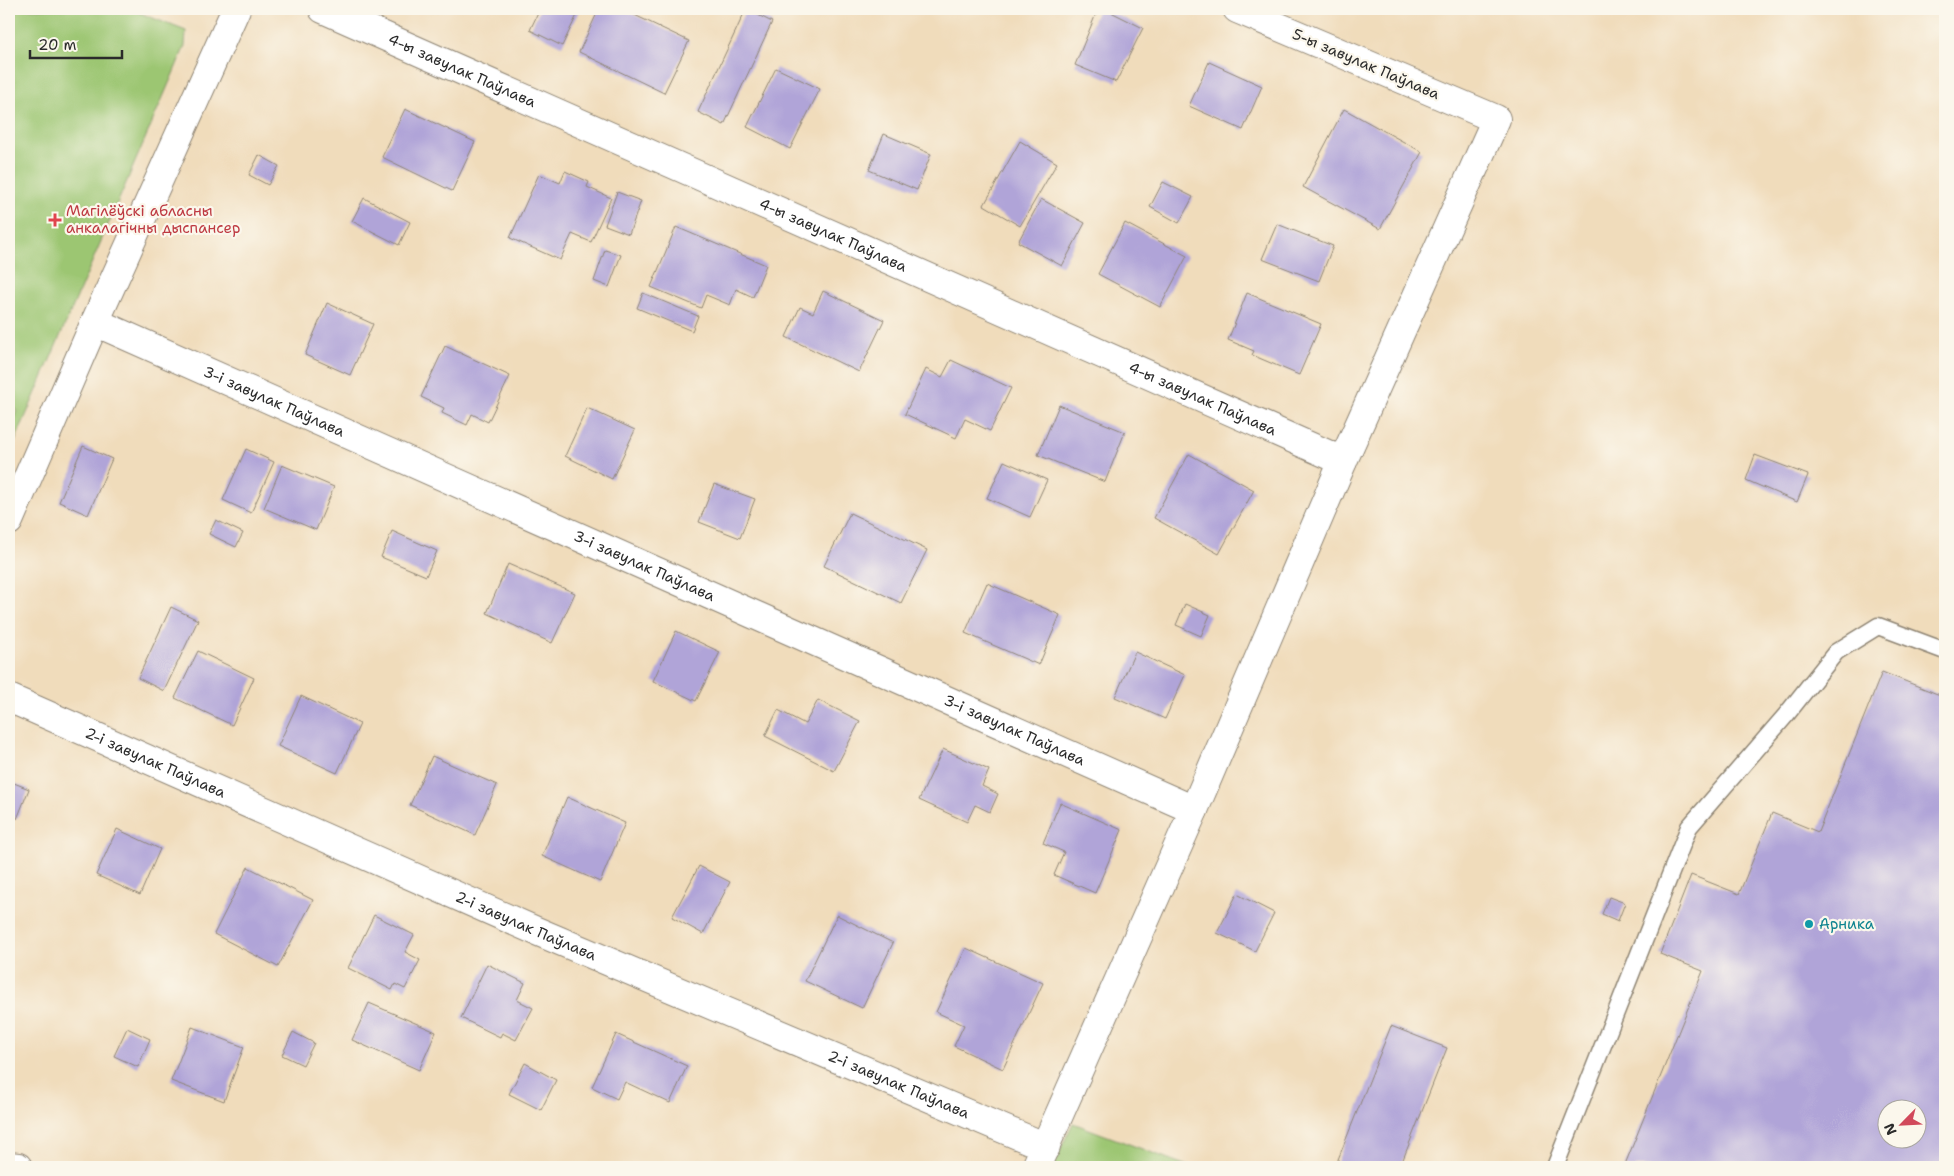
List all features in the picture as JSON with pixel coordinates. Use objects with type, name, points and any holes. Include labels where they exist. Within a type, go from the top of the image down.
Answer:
[{"type":"street","points":[[9,521],[95,322],[236,9]]},
{"type":"street","name":"4-ы завулак Паўлава","points":[[323,9],[1344,461]]},
{"type":"street","name":"5-ы завулак Паўлава","points":[[1236,9],[1496,119],[1344,461]]},
{"type":"street","name":"3-і завулак Паўлава","points":[[95,322],[1194,810]]},
{"type":"street","points":[[1041,1157],[1194,810],[1344,461]]},
{"type":"street","name":"2-і завулак Паўлава","points":[[9,698],[1041,1157]]},
{"type":"street","points":[[9,1166],[18,1167]]},
{"type":"lane","points":[[1555,1167],[1689,827],[1786,715],[1836,652],[1878,626],[1945,651]]},
{"type":"green space","name":"Магілёўскі абласны анкалагічны дыспансер","points":[[9,9],[130,9],[186,31],[185,46],[9,455],[9,429],[17,410],[9,409]]},
{"type":"green space","points":[[1073,1123],[1190,1167],[1052,1167]]},
{"type":"building","points":[[540,9],[580,9],[562,46],[530,30]]},
{"type":"building","points":[[599,9],[622,9],[689,41],[664,93],[579,52]]},
{"type":"building","points":[[746,9],[772,22],[724,125],[698,112]]},
{"type":"building","points":[[1098,9],[1105,9],[1143,28],[1116,82],[1075,65]]},
{"type":"building","points":[[1209,62],[1262,86],[1243,130],[1189,106]]},
{"type":"building","points":[[776,68],[820,89],[790,149],[747,127]]},
{"type":"building","points":[[405,109],[475,142],[452,191],[382,157]]},
{"type":"building","points":[[1344,109],[1422,152],[1380,229],[1303,187]]},
{"type":"building","points":[[884,134],[931,154],[917,190],[869,170]]},
{"type":"building","points":[[1020,141],[1057,163],[1020,226],[984,205]]},
{"type":"building","points":[[259,155],[279,166],[268,185],[249,175]]},
{"type":"building","points":[[565,171],[589,182],[587,187],[611,198],[591,242],[572,234],[560,260],[510,238],[539,174],[560,183]]},
{"type":"building","points":[[1163,182],[1193,197],[1179,223],[1150,207]]},
{"type":"building","points":[[617,192],[641,201],[629,234],[605,225]]},
{"type":"building","points":[[364,198],[410,222],[399,245],[352,221]]},
{"type":"building","points":[[1041,199],[1085,223],[1062,266],[1018,242]]},
{"type":"building","points":[[1125,223],[1187,256],[1160,307],[1098,274]]},
{"type":"building","points":[[1277,224],[1333,246],[1319,281],[1262,259]]},
{"type":"building","points":[[676,227],[766,265],[753,297],[736,289],[730,305],[706,295],[701,308],[651,287]]},
{"type":"building","points":[[605,250],[621,255],[609,287],[594,281]]},
{"type":"building","points":[[823,291],[884,320],[859,372],[786,337],[800,307],[813,313]]},
{"type":"building","points":[[643,293],[698,316],[692,331],[637,308]]},
{"type":"building","points":[[1247,293],[1321,324],[1299,375],[1252,355],[1254,351],[1228,340]]},
{"type":"building","points":[[327,303],[373,324],[350,375],[305,355]]},
{"type":"building","points":[[445,346],[510,376],[488,422],[472,414],[467,425],[442,413],[444,408],[421,397]]},
{"type":"building","points":[[951,360],[1011,388],[990,431],[965,419],[956,438],[905,414],[926,369],[942,377]]},
{"type":"building","points":[[1059,405],[1125,432],[1105,482],[1038,455]]},
{"type":"building","points":[[587,408],[635,430],[612,479],[565,456]]},
{"type":"building","points":[[83,446],[112,459],[88,515],[59,502]]},
{"type":"building","points":[[246,449],[274,462],[251,513],[223,500]]},
{"type":"building","points":[[1189,454],[1254,490],[1219,554],[1154,518]]},
{"type":"building","points":[[1755,455],[1808,475],[1797,502],[1746,480]]},
{"type":"building","points":[[1004,461],[1047,480],[1030,517],[987,498]]},
{"type":"building","points":[[282,465],[334,487],[316,530],[264,508]]},
{"type":"building","points":[[714,484],[755,499],[740,538],[699,522]]},
{"type":"building","points":[[850,513],[927,550],[901,603],[824,566]]},
{"type":"building","points":[[216,520],[243,533],[236,547],[209,534]]},
{"type":"building","points":[[392,531],[437,551],[426,576],[381,557]]},
{"type":"building","points":[[508,564],[575,593],[552,643],[487,613]]},
{"type":"building","points":[[987,583],[1060,615],[1039,665],[965,633]]},
{"type":"building","points":[[1185,604],[1210,615],[1201,636],[1176,625]]},
{"type":"building","points":[[171,607],[198,620],[164,691],[138,678]]},
{"type":"building","points":[[676,631],[720,652],[696,701],[653,681]]},
{"type":"building","points":[[198,651],[254,678],[232,725],[175,698]]},
{"type":"building","points":[[1135,652],[1185,675],[1165,719],[1115,697]]},
{"type":"building","name":"Арника","points":[[1882,672],[1945,697],[1945,1167],[1624,1167],[1703,971],[1660,954],[1691,875],[1739,894],[1772,813],[1818,832]]},
{"type":"building","points":[[301,696],[360,724],[337,773],[278,746]]},
{"type":"building","points":[[818,700],[860,721],[834,771],[765,736],[778,710],[805,724]]},
{"type":"building","points":[[943,749],[989,770],[982,786],[998,794],[990,812],[975,805],[967,822],[919,800]]},
{"type":"building","points":[[432,756],[497,785],[475,835],[410,805]]},
{"type":"building","points":[[9,781],[29,789],[17,819],[9,815]]},
{"type":"building","points":[[567,797],[625,823],[600,882],[542,856]]},
{"type":"building","points":[[1060,803],[1122,830],[1095,893],[1054,875],[1064,852],[1043,843]]},
{"type":"building","points":[[117,829],[160,849],[140,895],[96,875]]},
{"type":"building","points":[[699,866],[730,882],[703,934],[672,917]]},
{"type":"building","points":[[248,867],[313,900],[278,967],[214,934]]},
{"type":"building","points":[[1237,894],[1274,913],[1255,951],[1217,933]]},
{"type":"building","points":[[1609,897],[1625,903],[1618,921],[1602,914]]},
{"type":"building","points":[[374,915],[414,935],[405,952],[420,960],[405,989],[395,984],[392,990],[348,968]]},
{"type":"building","points":[[837,915],[893,943],[862,1008],[805,981]]},
{"type":"building","points":[[966,948],[1043,983],[1003,1069],[954,1046],[964,1025],[936,1012]]},
{"type":"building","points":[[487,964],[525,983],[517,1000],[533,1008],[516,1040],[502,1033],[500,1037],[461,1018]]},
{"type":"building","points":[[369,1003],[436,1032],[419,1070],[352,1040]]},
{"type":"building","points":[[1391,1026],[1447,1048],[1400,1167],[1335,1167]]},
{"type":"building","points":[[192,1027],[244,1047],[224,1101],[171,1081]]},
{"type":"building","points":[[127,1028],[150,1039],[138,1067],[114,1056]]},
{"type":"building","points":[[293,1032],[314,1043],[303,1065],[282,1055]]},
{"type":"building","points":[[616,1034],[687,1066],[670,1103],[625,1082],[617,1099],[592,1087]]},
{"type":"building","points":[[525,1063],[556,1080],[541,1110],[509,1094]]},
{"type":"place","name":"Магілёўскі абласны анкалагічны дыспансер","points":[[55,220]]},
{"type":"place","name":"Арника","points":[[1809,924]]}]
